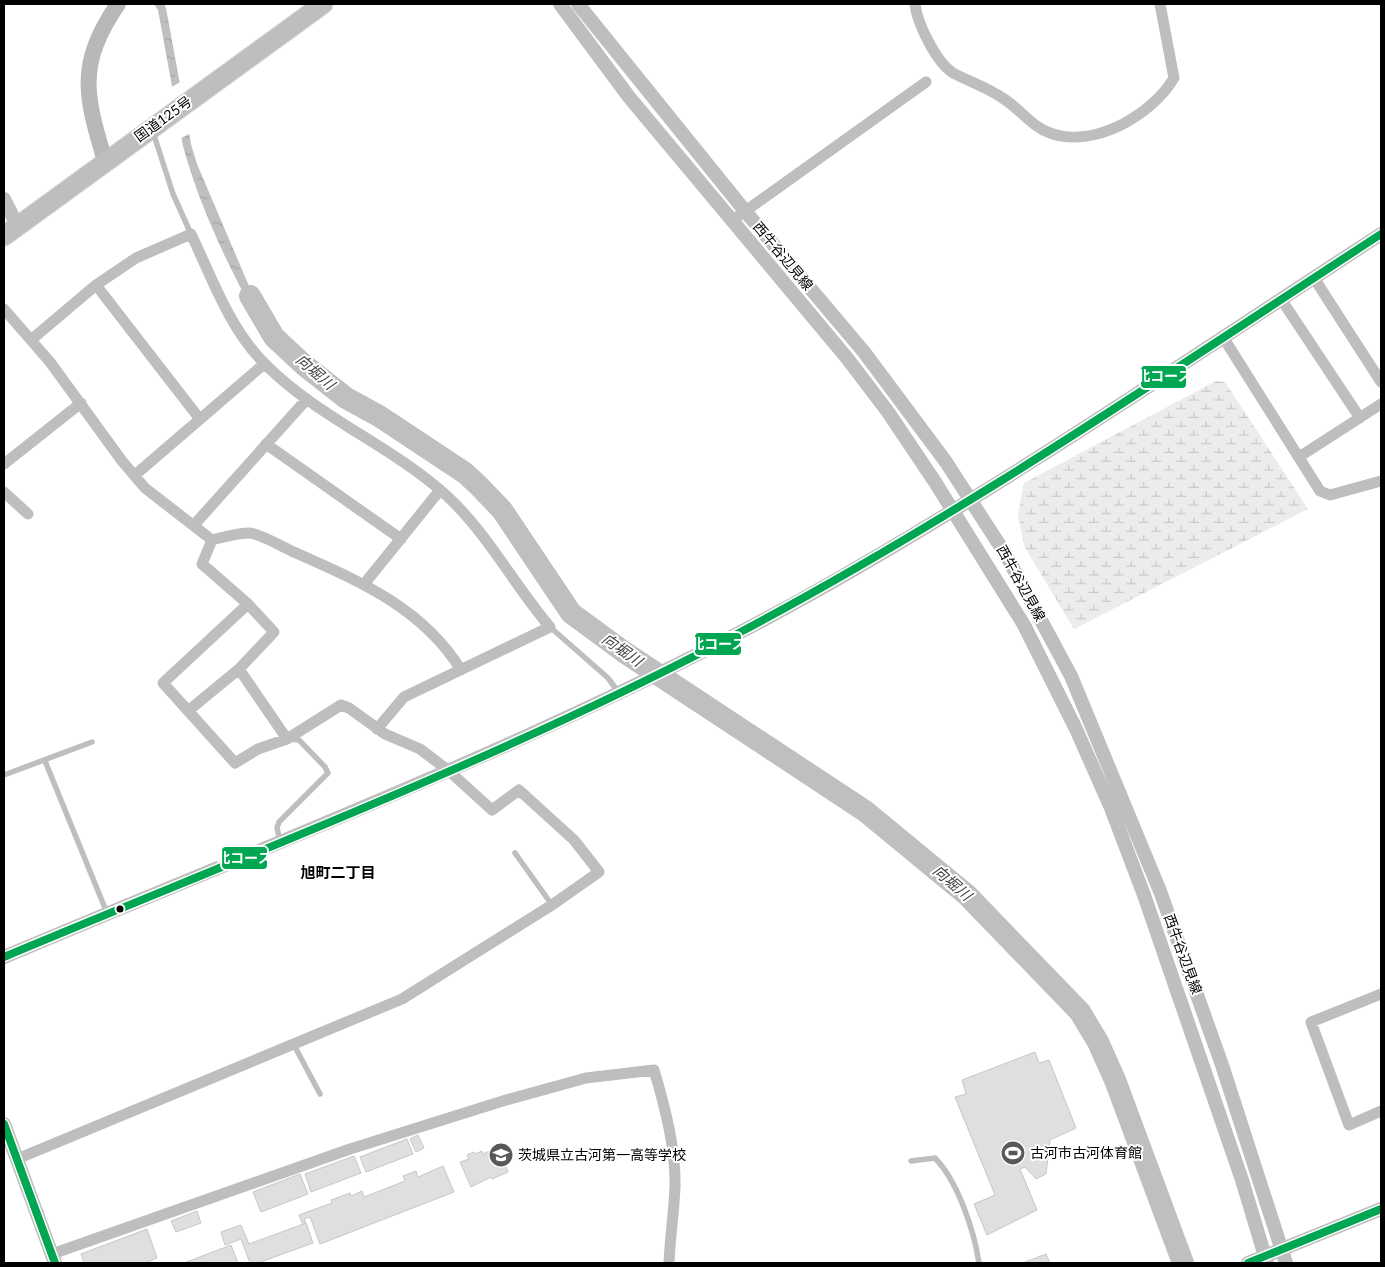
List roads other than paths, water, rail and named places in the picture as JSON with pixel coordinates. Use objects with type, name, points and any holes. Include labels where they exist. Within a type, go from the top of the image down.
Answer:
[{"type":"highway","name":"国道125号","points":[[10,230],[323,4]]},
{"type":"main road","points":[[105,161],[89,104],[89,65],[99,36],[118,4]]},
{"type":"street","name":"西牛谷辺見線","points":[[560,4],[630,97],[734,220],[847,358],[888,412],[954,511],[1024,625],[1076,729],[1111,808],[1191,1028],[1266,1260]]},
{"type":"street","name":"西牛谷辺見線","points":[[578,4],[745,211],[864,352],[972,500],[1042,620],[1091,720],[1176,932],[1222,1065],[1286,1263]]},
{"type":"street","points":[[916,4],[920,22],[928,39],[938,57],[951,71],[1004,99],[1030,121],[1049,133],[1068,137],[1087,137],[1134,118],[1166,92],[1174,78],[1160,4]]},
{"type":"street","points":[[734,220],[926,82]]},
{"type":"street","points":[[4,202],[10,230]]},
{"type":"street","points":[[32,340],[96,285],[136,258],[191,234],[231,318],[264,364],[308,399],[440,490],[463,512],[550,627],[404,697],[377,729]]},
{"type":"street","points":[[4,957],[449,771],[642,682],[810,595],[972,500],[1381,234]]},
{"type":"street","points":[[1314,278],[1381,382]]},
{"type":"street","points":[[96,285],[199,418]]},
{"type":"street","points":[[1281,299],[1360,418]]},
{"type":"street","points":[[4,309],[32,340],[81,403],[122,461],[145,488],[212,540],[252,533],[365,583],[404,609],[452,656],[461,670]]},
{"type":"street","points":[[1223,337],[1320,492],[1330,495],[1381,481]]},
{"type":"street","points":[[135,475],[264,364]]},
{"type":"street","points":[[194,525],[308,399]]},
{"type":"street","points":[[4,464],[81,403]]},
{"type":"street","points":[[1299,457],[1381,404]]},
{"type":"street","points":[[266,444],[402,539]]},
{"type":"street","points":[[365,583],[440,490]]},
{"type":"street","points":[[4,492],[28,514]]},
{"type":"street","points":[[188,711],[239,669],[274,632],[248,604],[202,564],[212,540]]},
{"type":"street","points":[[16,1159],[402,999],[552,905],[599,872],[584,852],[520,790],[492,810],[449,771],[420,749],[377,729],[349,708],[341,705],[287,739],[258,749],[235,763],[163,683],[248,604]]},
{"type":"street","points":[[239,669],[287,739]]},
{"type":"street","points":[[1381,994],[1311,1022],[1349,1125],[1381,1111]]},
{"type":"street","points":[[4,1124],[54,1259],[350,1149],[506,1100],[586,1078],[654,1070],[674,1162],[675,1187],[669,1263]]},
{"type":"street","points":[[1248,1263],[1266,1260],[1283,1249],[1381,1209]]},
{"type":"lane","points":[[158,123],[173,194],[191,234]]},
{"type":"lane","points":[[550,627],[608,678],[619,693]]},
{"type":"lane","points":[[280,842],[277,828],[279,822],[328,773],[326,767],[299,740],[287,739]]},
{"type":"lane","points":[[4,775],[92,742]]},
{"type":"lane","points":[[45,761],[107,913]]},
{"type":"lane","points":[[515,853],[552,905]]},
{"type":"lane","points":[[294,1045],[320,1094]]},
{"type":"lane","points":[[911,1161],[935,1158],[948,1173],[972,1230],[979,1263]]},
{"type":"water","points":[[154,4],[164,4],[166,8],[191,144],[197,164],[249,286],[268,319],[260,324],[216,237],[190,169],[183,146],[158,10]]},
{"type":"waterway","name":"向堀川","points":[[250,296],[274,337],[304,365],[346,398],[379,416],[465,473],[479,486],[502,510],[571,613],[624,652],[865,811],[967,895],[1080,1012],[1098,1042],[1115,1080],[1183,1263]]},
{"type":"place","name":"古河市古河体育館","points":[[1013,1153]]},
{"type":"place","name":"茨城県立古河第一高等学校","points":[[501,1155]]},
{"type":"district","name":"旭町二丁目","points":[[338,873]]}]
